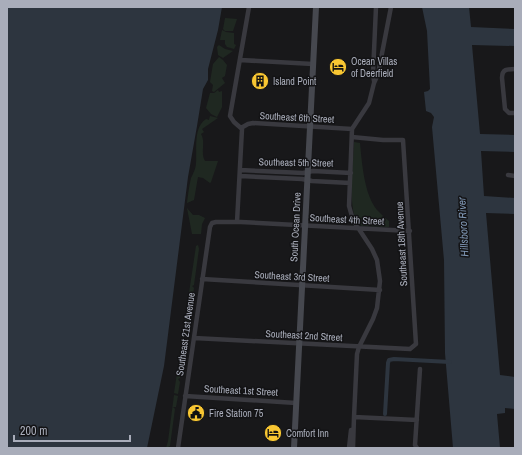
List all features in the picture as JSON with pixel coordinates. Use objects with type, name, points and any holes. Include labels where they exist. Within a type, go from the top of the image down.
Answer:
[{"type":"main road","name":"South Ocean Drive","points":[[294,448],[316,7]]},
{"type":"street","points":[[237,222],[242,132],[241,128],[230,116],[249,7]]},
{"type":"street","points":[[374,83],[373,73],[376,7]]},
{"type":"street","points":[[354,448],[356,358],[359,347],[377,308],[380,281],[377,260],[372,249],[353,220],[349,206],[352,129],[370,103],[374,83],[378,74],[391,7]]},
{"type":"street","points":[[240,60],[314,64]]},
{"type":"street","points":[[515,69],[508,68],[504,70],[502,78],[506,112],[515,113]]},
{"type":"street","name":"Southeast 6th Street","points":[[241,128],[248,124],[253,124],[352,129]]},
{"type":"street","name":"Southeast 18th Avenue","points":[[352,137],[403,140],[410,231],[416,344],[414,347]]},
{"type":"street","name":"Southeast 5th Street","points":[[240,170],[303,173],[313,171],[351,173]]},
{"type":"street","points":[[508,175],[515,176]]},
{"type":"street","name":"Southeast 5th Street","points":[[240,176],[302,179],[350,184]]},
{"type":"street","name":"Southeast 4th Street","points":[[212,223],[237,222],[410,231]]},
{"type":"street","name":"Southeast 21st Avenue","points":[[178,448],[202,279],[210,227],[212,223]]},
{"type":"street","name":"Southeast 3rd Street","points":[[202,279],[380,290]]},
{"type":"street","name":"Southeast 2nd Street","points":[[194,338],[359,347],[410,349],[414,347]]},
{"type":"street","points":[[417,448],[415,445],[420,369]]},
{"type":"street","name":"Southeast 1st Street","points":[[185,396],[296,403]]},
{"type":"street","points":[[354,417],[417,420]]},
{"type":"street","points":[[349,448],[354,417]]},
{"type":"shaded area","points":[[225,18],[237,19],[233,31],[225,31],[223,29]]},
{"type":"shaded area","points":[[222,30],[234,33],[234,44],[236,45],[234,49],[227,47],[225,40],[220,40]]},
{"type":"shaded area","points":[[219,45],[225,49],[233,51],[223,58],[218,55],[217,47]]},
{"type":"shaded area","points":[[219,57],[227,65],[225,76],[222,78],[225,83],[214,92],[212,91],[213,85],[210,82],[213,64]]},
{"type":"shaded area","points":[[218,90],[219,92],[222,91],[222,107],[217,117],[211,114],[206,108],[210,93],[214,93]]},
{"type":"shaded area","points":[[210,116],[218,118],[202,129],[204,132],[201,134],[203,140],[203,155],[205,161],[218,161],[211,182],[210,183],[203,178],[198,177],[194,200],[187,203],[191,178],[196,165],[197,133],[202,123],[206,119],[209,120]]},
{"type":"shaded area","points":[[354,142],[360,143],[364,178],[369,196],[377,210],[389,221],[389,227],[362,226],[357,221],[352,200]]},
{"type":"shaded area","points":[[187,208],[193,215],[199,215],[205,218],[202,224],[201,234],[192,234]]},
{"type":"shaded area","points":[[198,245],[199,249],[194,285],[192,286],[194,288],[187,334],[183,337],[185,339],[180,378],[178,379],[180,382],[178,394],[174,393],[196,246]]},
{"type":"shaded area","points":[[174,395],[178,396],[176,407],[173,407],[175,409],[170,446],[166,448],[168,441]]},
{"type":"water","points":[[7,7],[222,7],[208,69],[208,80],[203,89],[188,177],[164,366],[147,448],[7,448]]},
{"type":"water","name":"Hillsboro River","points":[[422,7],[469,7],[471,27],[515,29],[515,46],[472,45],[480,134],[515,135],[515,152],[481,151],[484,196],[515,198],[515,214],[486,213],[500,375],[515,377],[515,409],[505,408],[505,413],[497,414],[500,448],[453,448],[445,353],[444,260],[432,127],[434,117],[431,113],[426,111],[424,92],[430,89],[427,31]]},
{"type":"waterway","points":[[385,414],[389,360],[450,362]]},
{"type":"place","name":"Ocean Villas of Deerfield","points":[[338,67]]},
{"type":"place","name":"Island Point","points":[[260,81]]},
{"type":"place","name":"Fire Station 75","points":[[196,413]]},
{"type":"place","name":"Comfort Inn","points":[[273,433]]}]
